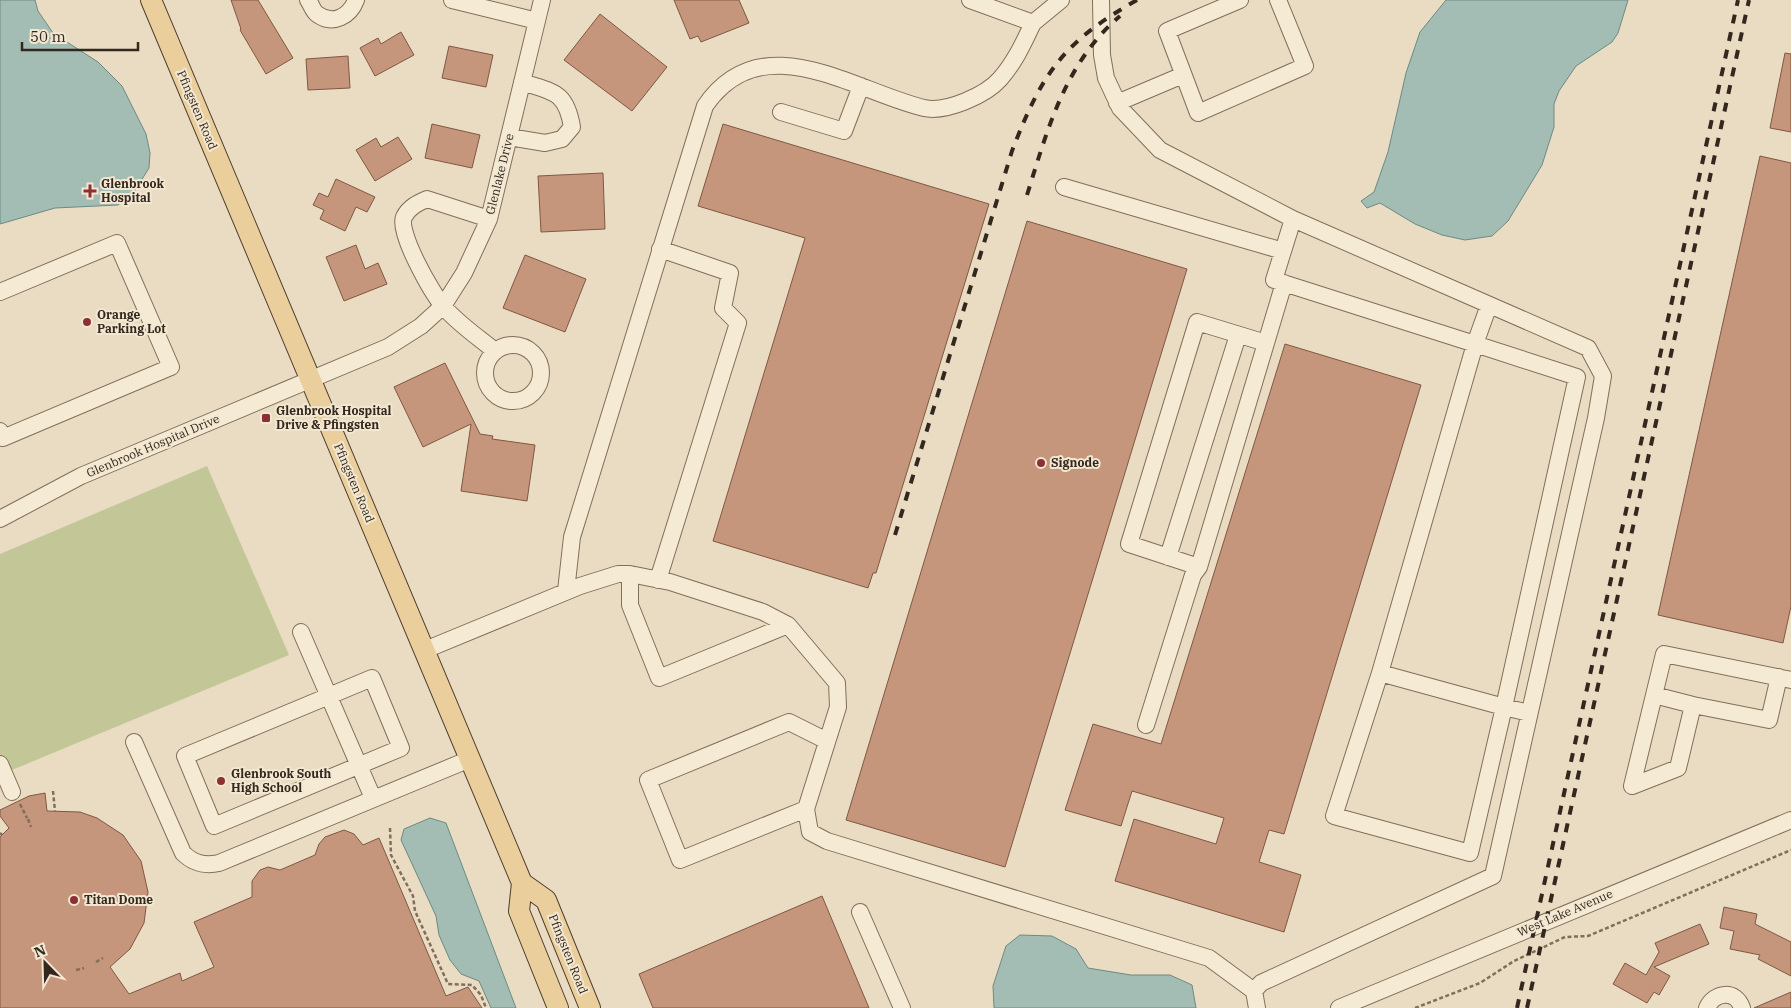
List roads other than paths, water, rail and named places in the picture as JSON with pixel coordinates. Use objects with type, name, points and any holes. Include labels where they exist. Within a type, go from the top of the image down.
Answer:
[{"type":"main road","name":"Pfingsten Road","points":[[151,0],[309,382],[425,650],[522,883],[519,911],[558,1008]]},
{"type":"main road","name":"Pfingsten Road","points":[[522,883],[546,900],[590,1008]]},
{"type":"street","points":[[308,0],[316,14],[329,19],[343,17],[352,9],[356,0]]},
{"type":"street","points":[[452,0],[537,21]]},
{"type":"street","name":"Glenlake Drive","points":[[309,382],[388,346],[421,326],[443,306],[464,273],[489,219],[542,0]]},
{"type":"street","points":[[970,0],[1005,6],[1033,23]]},
{"type":"street","points":[[566,591],[572,537],[705,106],[716,89],[738,73],[765,67],[815,69],[926,108],[952,106],[979,94],[999,80],[1017,55],[1033,23],[1061,0]]},
{"type":"street","points":[[1101,0],[1102,55],[1106,78],[1117,103],[1160,150],[1293,219],[1588,348],[1603,376],[1493,876],[1261,983],[1254,991]]},
{"type":"street","points":[[1240,0],[1167,31],[1198,113],[1305,66],[1278,0]]},
{"type":"street","points":[[1117,103],[1183,74]]},
{"type":"street","points":[[509,137],[545,143],[562,140],[572,127],[570,111],[558,94],[522,82]]},
{"type":"street","points":[[781,112],[844,130],[861,86]]},
{"type":"street","points":[[1064,187],[1283,251]]},
{"type":"street","points":[[489,219],[427,199],[413,205],[403,218],[402,229],[428,285],[443,306],[495,352]]},
{"type":"street","points":[[1293,219],[1274,280],[1476,344],[1577,377],[1470,853],[1334,816],[1380,673],[1476,344],[1489,305]]},
{"type":"street","points":[[0,292],[117,243],[171,367],[3,438],[0,431]]},
{"type":"street","points":[[658,580],[679,518],[738,323],[723,308],[730,273],[660,248]]},
{"type":"street","points":[[1146,725],[1193,575],[1199,566],[1284,283]]},
{"type":"street","points":[[1199,566],[1129,544],[1197,322],[1266,343]]},
{"type":"street","points":[[1168,557],[1238,334]]},
{"type":"street","name":"Glenbrook Hospital Drive","points":[[0,519],[90,472],[309,382]]},
{"type":"street","points":[[1544,530],[1569,536]]},
{"type":"street","points":[[425,650],[566,591],[618,574],[630,574],[658,580],[764,612],[788,626],[837,683],[838,707],[806,809],[810,832],[827,841],[1209,958],[1254,991],[1256,1008]]},
{"type":"street","points":[[630,574],[630,605],[659,678],[788,626]]},
{"type":"street","points":[[302,632],[373,798]]},
{"type":"street","points":[[1654,695],[1770,720],[1785,679],[1664,654],[1654,695],[1632,786],[1678,768],[1694,705]]},
{"type":"street","points":[[1380,673],[1529,713]]},
{"type":"street","points":[[372,678],[401,748],[214,826],[185,756],[329,696],[372,678]]},
{"type":"street","points":[[806,809],[680,860],[648,780],[790,722],[827,741]]},
{"type":"street","points":[[134,742],[178,845],[183,853],[198,863],[208,865],[220,863],[470,759]]},
{"type":"street","points":[[0,764],[16,798]]},
{"type":"street","name":"West Lake Avenue","points":[[1339,1008],[1791,820]]},
{"type":"street","points":[[1477,822],[1504,828]]},
{"type":"street","points":[[860,912],[902,1008]]},
{"type":"street","points":[[1707,1008],[1714,998],[1725,994],[1737,999],[1742,1008]]},
{"type":"water","points":[[0,0],[35,0],[38,11],[53,33],[98,62],[122,86],[146,134],[150,153],[149,168],[134,192],[118,205],[55,208],[0,224]]},
{"type":"water","points":[[1446,0],[1628,0],[1618,33],[1612,42],[1576,66],[1559,91],[1554,104],[1554,127],[1542,165],[1508,221],[1492,236],[1465,240],[1442,235],[1415,224],[1380,203],[1367,208],[1361,201],[1374,192],[1388,152],[1406,73],[1420,32]]},
{"type":"water","points":[[430,818],[446,823],[516,1008],[491,1008],[479,981],[461,974],[450,960],[439,935],[436,916],[401,840],[404,829]]},
{"type":"water","points":[[1020,935],[1052,936],[1076,949],[1088,968],[1131,975],[1170,975],[1192,985],[1196,1008],[994,1008],[993,986],[1006,946]]},
{"type":"railway","points":[[895,535],[1012,151],[1023,124],[1045,80],[1058,62],[1090,30],[1137,0]]},
{"type":"railway","points":[[1517,1008],[1738,0]]},
{"type":"railway","points":[[1527,1008],[1749,0]]},
{"type":"railway","points":[[1027,195],[1051,121],[1072,76],[1085,54],[1101,34],[1120,16]]},
{"type":"place","name":"Glenbrook Hospital","points":[[90,191]]},
{"type":"place","name":"Orange Parking Lot","points":[[87,322]]},
{"type":"place","name":"Glenbrook Hospital Drive & Pfingsten","points":[[266,418]]},
{"type":"place","name":"Signode","points":[[1041,463]]},
{"type":"place","name":"Glenbrook South High School","points":[[221,781]]},
{"type":"place","name":"Titan Dome","points":[[74,900]]}]
